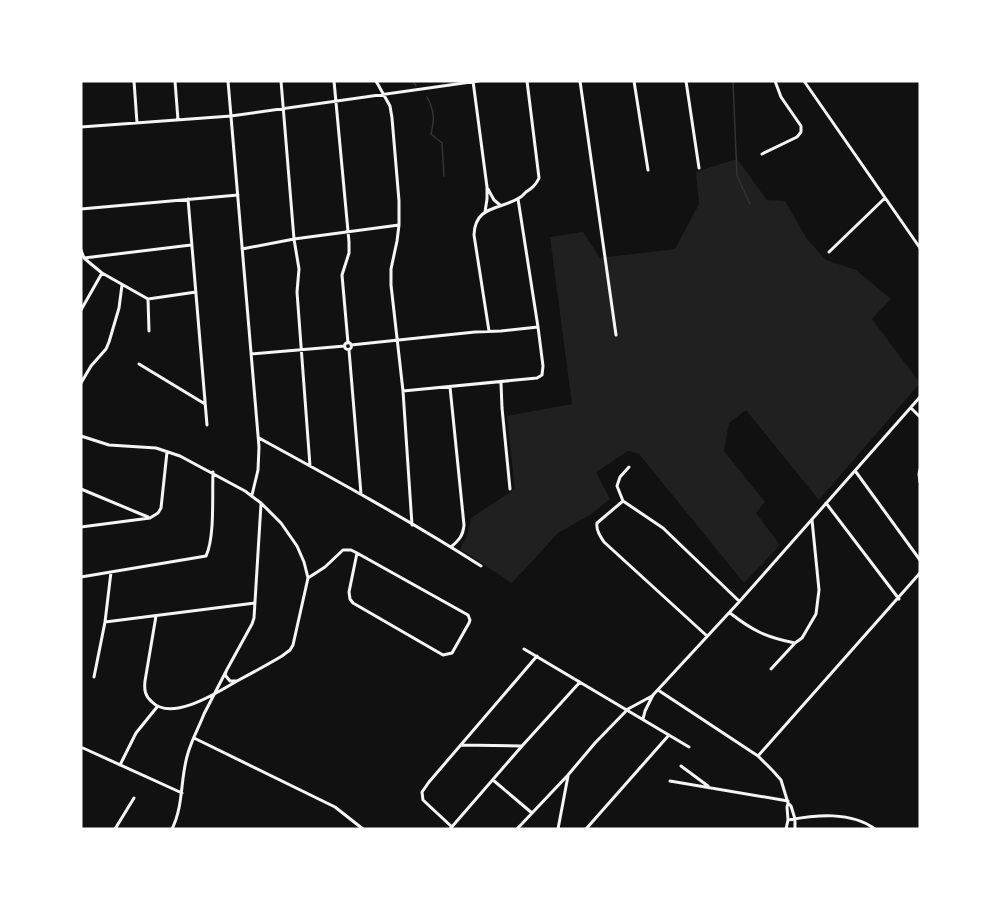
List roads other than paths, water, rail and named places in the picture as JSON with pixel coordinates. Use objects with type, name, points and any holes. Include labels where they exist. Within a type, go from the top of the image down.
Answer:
[{"type":"street","points":[[134,81],[137,123]]},
{"type":"street","points":[[175,81],[178,120]]},
{"type":"street","points":[[228,81],[259,438],[259,463],[252,495]]},
{"type":"street","points":[[281,81],[298,269],[300,350],[310,466]]},
{"type":"street","points":[[334,81],[349,253],[342,275],[351,348],[349,350],[361,494]]},
{"type":"street","points":[[376,81],[390,106],[399,201],[398,242],[391,271],[396,341],[403,391],[412,525]]},
{"type":"street","points":[[448,81],[449,86]]},
{"type":"street","points":[[473,81],[487,187],[485,212]]},
{"type":"street","points":[[81,127],[231,116],[478,81]]},
{"type":"street","points":[[489,331],[474,235],[475,222],[485,212],[518,199],[534,186],[539,178],[527,81]]},
{"type":"street","points":[[580,81],[616,335]]},
{"type":"street","points":[[634,81],[648,170]]},
{"type":"street","points":[[688,81],[699,168]]},
{"type":"street","points":[[762,154],[800,134],[801,130],[800,124],[781,97],[775,81]]},
{"type":"street","points":[[804,81],[920,248]]},
{"type":"street","points":[[487,187],[500,205]]},
{"type":"street","points":[[81,209],[238,195]]},
{"type":"street","points":[[829,252],[885,198]]},
{"type":"street","points":[[188,199],[207,424]]},
{"type":"street","points":[[403,391],[537,378],[542,375],[538,327],[518,199]]},
{"type":"street","points":[[242,249],[294,239],[399,225]]},
{"type":"street","points":[[84,258],[191,245]]},
{"type":"street","points":[[81,250],[84,258],[102,273],[148,299],[196,292]]},
{"type":"street","points":[[81,310],[102,273]]},
{"type":"street","points":[[81,383],[109,342],[119,308],[122,285]]},
{"type":"street","points":[[148,299],[150,331]]},
{"type":"street","points":[[251,354],[538,327]]},
{"type":"street","points":[[345,346],[349,350]]},
{"type":"street","points":[[139,364],[205,404]]},
{"type":"street","points":[[501,382],[510,489]]},
{"type":"street","points":[[450,387],[464,525],[461,537],[451,547]]},
{"type":"street","points":[[517,829],[628,709],[658,690],[740,602],[920,397]]},
{"type":"street","points":[[911,408],[920,417]]},
{"type":"street","points":[[81,436],[109,445],[156,448],[180,456],[213,472],[252,495],[261,503],[281,523],[297,546],[304,562],[308,578],[290,650],[214,694],[185,706],[157,707],[149,700],[144,690],[156,616]]},
{"type":"street","points":[[259,438],[361,494],[481,566]]},
{"type":"street","points":[[81,527],[150,518],[158,513],[161,508],[167,452]]},
{"type":"street","points":[[629,467],[616,486],[623,501],[663,528],[740,602]]},
{"type":"street","points":[[920,469],[920,482]]},
{"type":"street","points":[[855,471],[920,560]]},
{"type":"street","points":[[81,577],[206,556],[211,530],[213,472]]},
{"type":"street","points":[[81,489],[150,518]]},
{"type":"street","points":[[623,501],[597,523],[597,530],[604,542],[707,636]]},
{"type":"street","points":[[172,829],[182,793],[184,768],[194,738],[226,670],[252,624],[261,503]]},
{"type":"street","points":[[826,503],[899,599]]},
{"type":"street","points":[[771,669],[802,638],[816,614],[819,590],[812,520]]},
{"type":"street","points":[[308,578],[344,550],[357,553],[468,615],[469,623],[452,653],[443,655],[353,603],[349,595],[357,553]]},
{"type":"street","points":[[94,677],[105,622],[111,572]]},
{"type":"street","points":[[758,756],[920,573]]},
{"type":"street","points":[[105,622],[255,603]]},
{"type":"street","points":[[729,612],[756,632],[795,643]]},
{"type":"street","points":[[524,649],[689,747]]},
{"type":"street","points":[[537,656],[422,792],[423,800],[451,828],[580,682]]},
{"type":"street","points":[[226,670],[225,675],[230,681],[237,681]]},
{"type":"street","points":[[658,690],[758,756],[778,776],[791,806],[795,829]]},
{"type":"street","points":[[643,719],[653,695]]},
{"type":"street","points":[[120,765],[136,733],[157,707]]},
{"type":"street","points":[[586,829],[669,735]]},
{"type":"street","points":[[194,738],[335,807],[363,829]]},
{"type":"street","points":[[460,746],[522,746]]},
{"type":"street","points":[[83,748],[182,793]]},
{"type":"street","points":[[681,766],[710,787]]},
{"type":"street","points":[[558,829],[568,775]]},
{"type":"street","points":[[493,780],[532,813]]},
{"type":"street","points":[[669,781],[788,802]]},
{"type":"street","points":[[115,829],[134,798]]},
{"type":"street","points":[[786,829],[788,802]]},
{"type":"street","points":[[788,820],[846,817],[858,820],[874,829]]},
{"type":"waterway","points":[[413,81],[416,86]]},
{"type":"waterway","points":[[733,81],[737,176],[750,204]]},
{"type":"waterway","points":[[427,97],[433,115],[431,134],[442,143],[444,176]]}]
